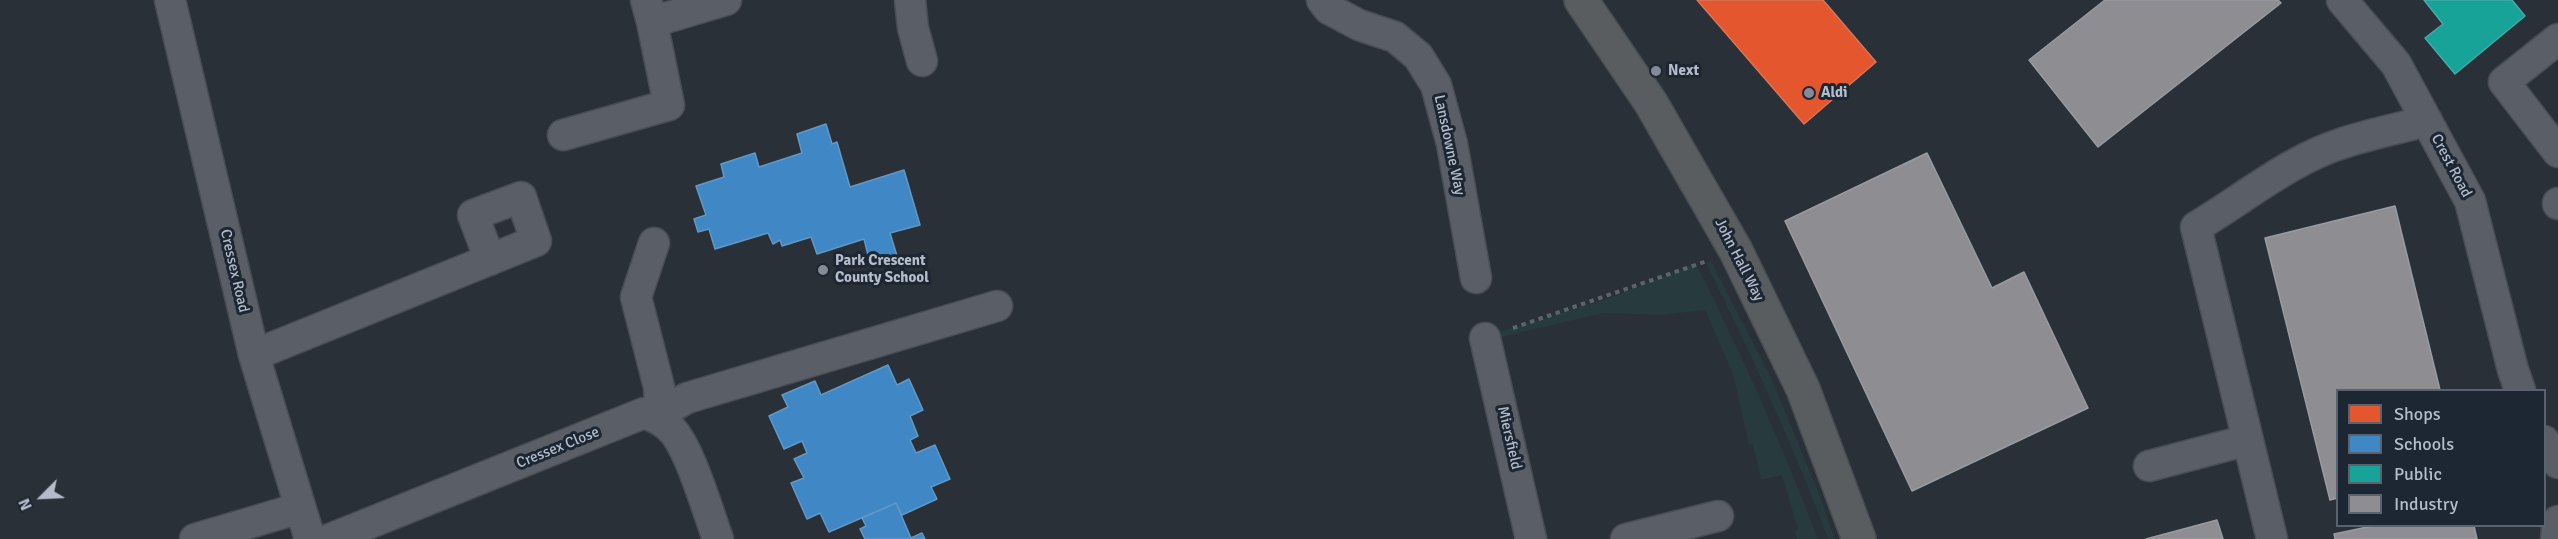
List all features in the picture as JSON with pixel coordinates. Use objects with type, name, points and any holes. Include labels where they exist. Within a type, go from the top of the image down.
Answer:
[{"type":"highway","name":"John Hall Way","points":[[1581,0],[1651,103],[1736,250],[1803,389],[1859,539]]},
{"type":"street","name":"Cressex Road","points":[[170,0],[254,355],[310,539]]},
{"type":"street","points":[[563,135],[669,105],[649,11],[726,0]]},
{"type":"street","points":[[910,0],[913,28],[922,61]]},
{"type":"street","name":"Lansdowne Way","points":[[1322,0],[1329,9],[1359,25],[1395,37],[1418,56],[1436,85],[1452,144],[1476,278]]},
{"type":"street","name":"Crest Road","points":[[2342,0],[2397,64],[2470,201],[2520,389]]},
{"type":"street","points":[[2558,39],[2504,82],[2558,152]]},
{"type":"street","points":[[2272,539],[2196,227],[2284,171],[2313,156],[2342,143],[2427,121]]},
{"type":"street","points":[[654,243],[636,297],[659,387],[661,419],[674,431],[683,445],[718,539]]},
{"type":"street","points":[[254,355],[490,260]]},
{"type":"street","points":[[661,419],[671,407],[687,398],[997,306]]},
{"type":"street","name":"Miersfield","points":[[1485,338],[1531,539]]},
{"type":"street","name":"Cressex Close","points":[[330,539],[644,413],[661,419]]},
{"type":"street","points":[[2150,466],[2248,441]]},
{"type":"street","points":[[2546,444],[2558,463]]},
{"type":"street","points":[[195,539],[300,508]]},
{"type":"street","points":[[1626,539],[1718,516]]},
{"type":"street","points":[[2556,539],[2558,522]]},
{"type":"path","points":[[1485,338],[1736,250]]},
{"type":"green space","points":[[1711,261],[1771,378],[1818,491],[1835,539],[1828,539],[1771,400],[1706,263]]},
{"type":"green space","points":[[1696,264],[1761,400],[1818,539],[1797,539],[1795,531],[1798,529],[1782,475],[1761,480],[1753,444],[1749,444],[1733,374],[1705,310],[1660,315],[1603,313],[1501,337],[1499,332],[1610,298]]},
{"type":"building: Shops","name":"Aldi","points":[[1697,0],[1823,0],[1876,62],[1804,124]]},
{"type":"building: Schools","points":[[826,124],[832,144],[837,142],[850,187],[904,170],[920,225],[890,233],[897,256],[870,263],[864,239],[817,254],[811,237],[782,246],[780,240],[773,244],[768,233],[715,249],[709,229],[698,232],[694,219],[706,215],[696,186],[724,177],[721,164],[755,153],[759,167],[802,153],[797,134]]},
{"type":"building: Schools","points":[[888,365],[897,385],[909,379],[923,410],[910,416],[918,436],[910,440],[916,453],[935,445],[950,479],[931,487],[937,499],[902,515],[896,503],[829,532],[820,513],[807,519],[791,483],[804,478],[794,459],[807,453],[802,441],[784,449],[769,416],[788,407],[782,395],[815,381],[821,395]]},
{"type":"building: Schools","points":[[896,503],[911,538],[922,533],[925,539],[865,539],[860,529],[866,526],[862,518]]},
{"type":"building: Public","points":[[2424,0],[2512,0],[2525,16],[2455,74],[2425,38],[2443,24]]},
{"type":"building: Industry","points":[[2105,0],[2278,0],[2281,3],[2098,147],[2029,60]]},
{"type":"building: Industry","points":[[1927,153],[1992,288],[2024,272],[2088,408],[1912,491],[1785,221]]},
{"type":"building: Industry","points":[[2395,206],[2440,389],[2336,389],[2336,498],[2330,500],[2265,238]]},
{"type":"building: Industry","points":[[2217,520],[2223,539],[2146,539]]},
{"type":"building: Industry","points":[[2367,527],[2474,527],[2477,539],[2335,539],[2334,534]]},
{"type":"place","name":"Next","points":[[1656,71]]},
{"type":"place","name":"Aldi","points":[[1809,93]]},
{"type":"place","name":"Park Crescent County School","points":[[823,270]]}]
